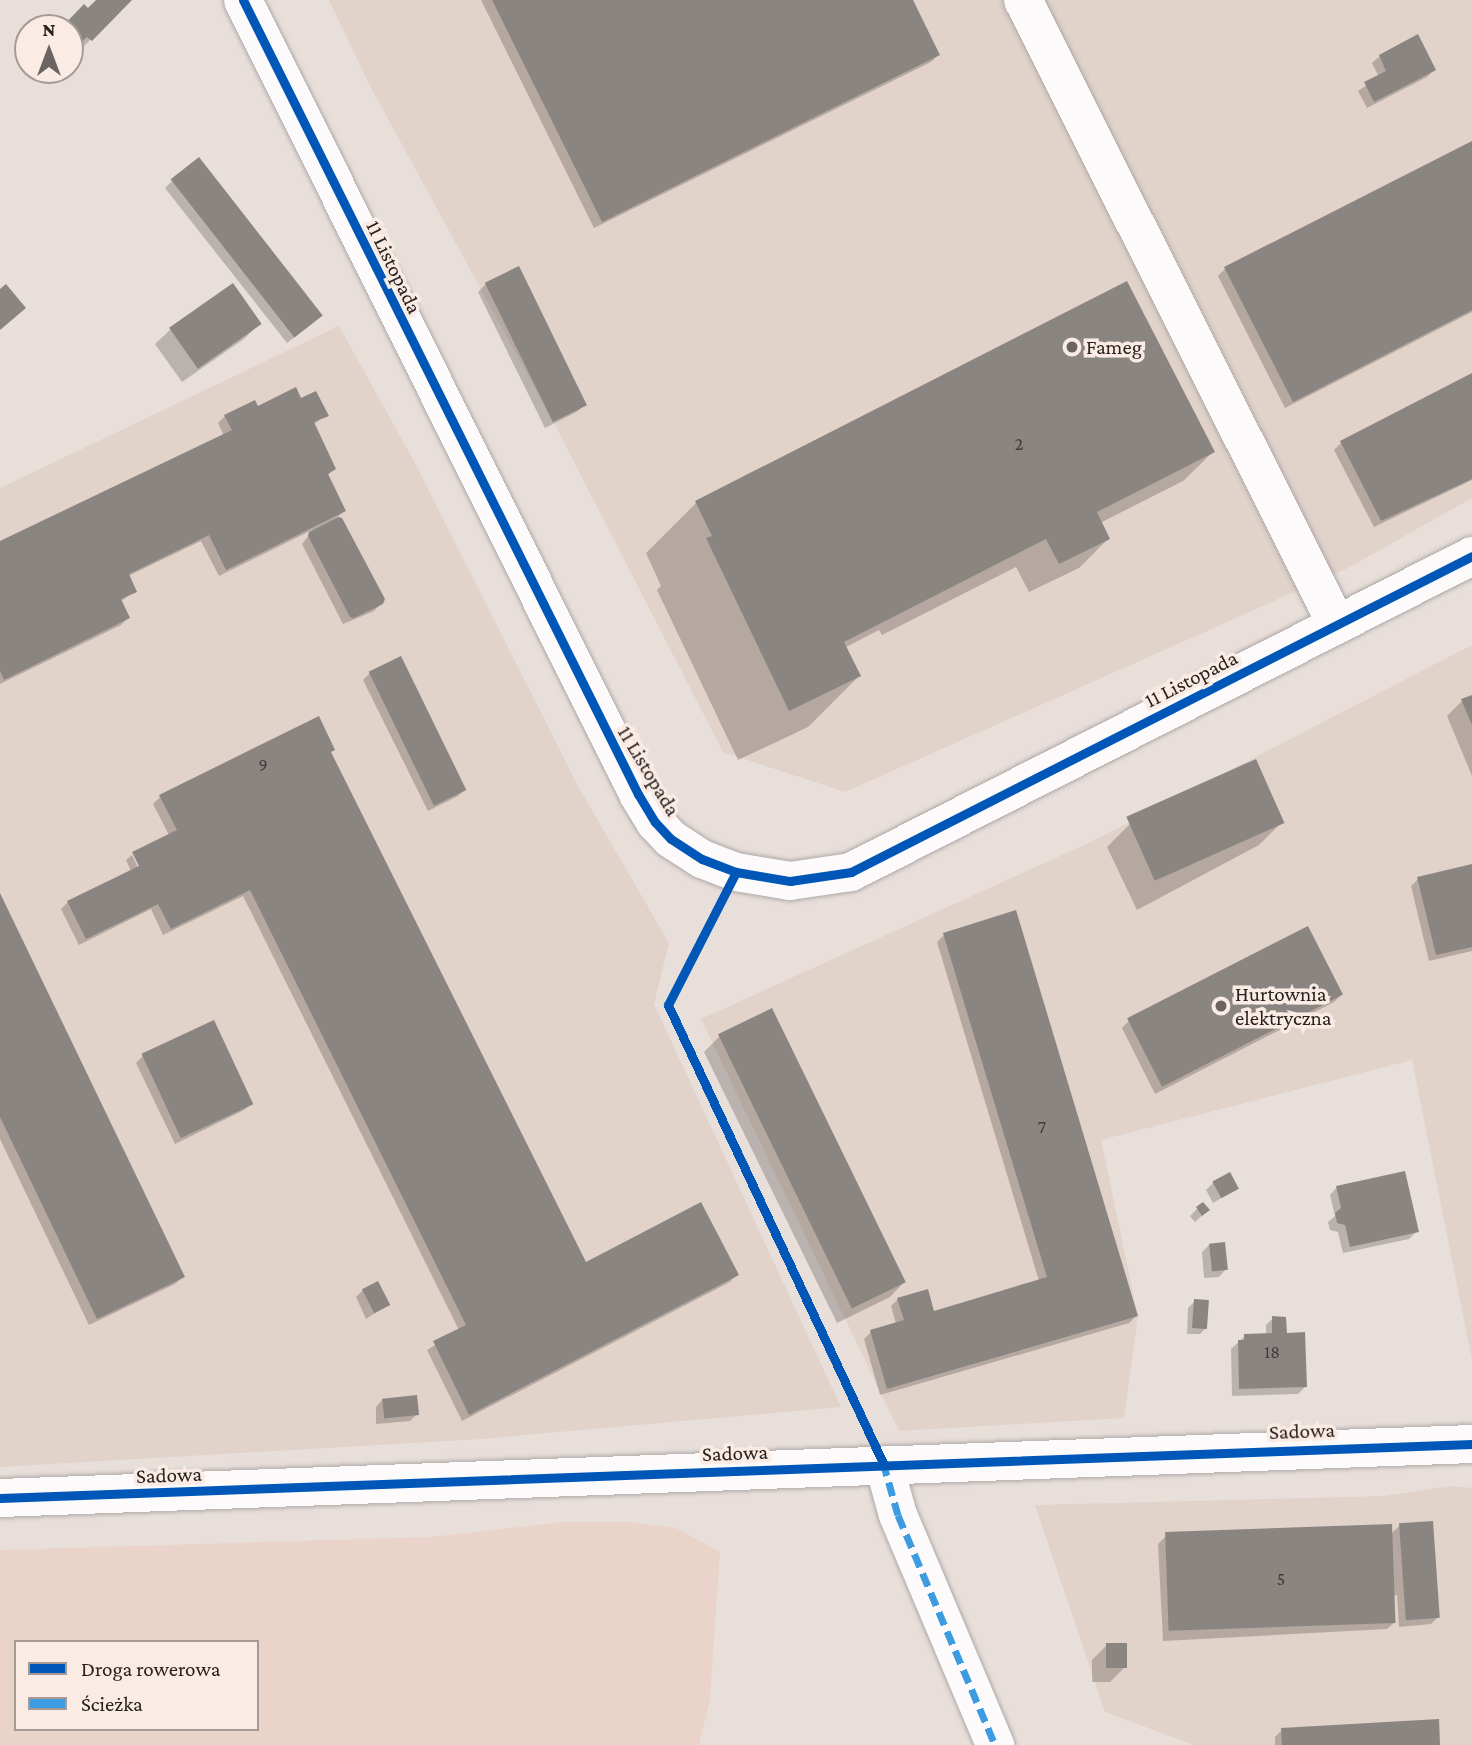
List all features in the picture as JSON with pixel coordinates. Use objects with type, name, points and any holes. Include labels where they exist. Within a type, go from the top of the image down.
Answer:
[{"type":"street","name":"11 Listopada","points":[[243,0],[638,794],[655,822],[671,839],[702,859],[736,872],[790,881],[851,872],[1472,555]]},
{"type":"street","points":[[1023,0],[1337,625]]},
{"type":"street","name":"Sadowa","points":[[0,1498],[1472,1444]]},
{"type":"street","points":[[884,1465],[898,1515],[995,1745]]},
{"type":"shaded area","points":[[329,0],[1472,0],[1472,498],[1346,569],[845,792],[723,752],[555,425],[369,84]]},
{"type":"shaded area","points":[[339,326],[415,463],[579,788],[669,943],[654,1004],[841,1407],[481,1439],[0,1467],[0,488]]},
{"type":"shaded area","points":[[1472,645],[1472,1360],[1412,1060],[1101,1140],[1138,1316],[1124,1418],[899,1431],[701,1019],[1095,840]]},
{"type":"shaded area","points":[[1451,1486],[1472,1488],[1472,1745],[1194,1745],[1105,1712],[1035,1505],[1385,1496]]},
{"type":"shaded area","points":[[563,1522],[630,1522],[676,1528],[720,1552],[710,1700],[699,1745],[0,1745],[0,1550],[430,1537]]},
{"type":"building","points":[[96,0],[132,0],[92,41],[87,37],[84,40],[84,14],[74,14],[84,4],[88,8]]},
{"type":"building","points":[[492,0],[913,0],[940,55],[602,222]]},
{"type":"building","points":[[1418,34],[1436,70],[1374,102],[1364,82],[1386,71],[1379,55]]},
{"type":"building","points":[[1472,141],[1472,310],[1293,402],[1224,267]]},
{"type":"building","points":[[199,157],[323,315],[294,338],[171,179]]},
{"type":"building","points":[[519,266],[587,405],[553,422],[485,283]]},
{"type":"building","points":[[1127,281],[1215,452],[1097,512],[1110,539],[1059,564],[1046,539],[844,642],[861,676],[789,711],[706,538],[712,536],[695,501]]},
{"type":"building","points":[[233,283],[262,324],[198,369],[169,328]]},
{"type":"building","points":[[6,284],[26,308],[0,330],[0,289]]},
{"type":"building","points":[[1472,373],[1472,479],[1381,521],[1340,441]]},
{"type":"building","points":[[296,387],[301,398],[316,391],[329,416],[314,422],[336,469],[328,474],[346,511],[226,570],[209,535],[129,574],[137,592],[121,599],[130,618],[4,680],[0,671],[0,541],[232,430],[224,415],[255,400],[258,406]]},
{"type":"building","points":[[342,518],[385,599],[383,604],[354,618],[350,617],[308,536],[309,532]]},
{"type":"building","points":[[401,656],[466,790],[434,806],[369,672]]},
{"type":"building","points":[[1472,695],[1472,725],[1461,699]]},
{"type":"building","points":[[319,716],[335,750],[331,752],[586,1262],[701,1202],[739,1275],[469,1415],[433,1341],[466,1325],[250,890],[171,929],[158,904],[86,939],[67,901],[139,866],[132,852],[177,830],[159,795]]},
{"type":"building","points":[[1256,759],[1284,823],[1155,881],[1126,817]]},
{"type":"building","points":[[1472,864],[1472,947],[1436,955],[1417,877]]},
{"type":"building","points":[[0,893],[185,1277],[97,1319],[0,1117]]},
{"type":"building","points":[[1016,910],[1138,1316],[887,1389],[870,1330],[904,1320],[897,1298],[928,1289],[934,1311],[1047,1277],[943,933]]},
{"type":"building","points":[[1308,926],[1343,995],[1162,1087],[1127,1018]]},
{"type":"building","points":[[772,1008],[906,1282],[852,1308],[718,1034]]},
{"type":"building","points":[[214,1020],[253,1104],[181,1138],[141,1054]]},
{"type":"building","points":[[1405,1171],[1419,1232],[1350,1247],[1345,1225],[1337,1223],[1335,1213],[1341,1208],[1336,1186]]},
{"type":"building","points":[[1230,1172],[1239,1189],[1221,1198],[1212,1181]]},
{"type":"building","points":[[1203,1202],[1210,1210],[1202,1216],[1196,1207]]},
{"type":"building","points":[[1225,1242],[1228,1270],[1212,1272],[1209,1244]]},
{"type":"building","points":[[378,1281],[390,1305],[374,1313],[362,1289]]},
{"type":"building","points":[[1194,1299],[1209,1300],[1207,1329],[1192,1328]]},
{"type":"building","points":[[1272,1316],[1286,1317],[1287,1333],[1305,1332],[1307,1387],[1239,1389],[1238,1340],[1244,1340],[1244,1334],[1272,1333]]},
{"type":"building","points":[[417,1395],[419,1415],[384,1419],[382,1399]]},
{"type":"building","points":[[1433,1521],[1440,1618],[1406,1620],[1399,1523]]},
{"type":"building","points":[[1392,1524],[1395,1623],[1169,1631],[1165,1532]]},
{"type":"building","points":[[1106,1643],[1127,1643],[1127,1668],[1106,1668]]},
{"type":"building","points":[[1439,1719],[1440,1745],[1282,1745],[1281,1728]]},
{"type":"marked path","points":[[883,1462],[898,1515],[995,1745]]},
{"type":"cycle path","points":[[243,0],[638,794],[655,822],[671,839],[702,859],[736,872],[790,881],[851,872],[1472,556]]},
{"type":"cycle path","points":[[736,872],[668,1005],[884,1465]]},
{"type":"cycle path","points":[[0,1498],[1472,1444]]},
{"type":"place","name":"Fameg","points":[[1072,347]]},
{"type":"place","name":"Hurtownia elektryczna","points":[[1221,1006]]}]
